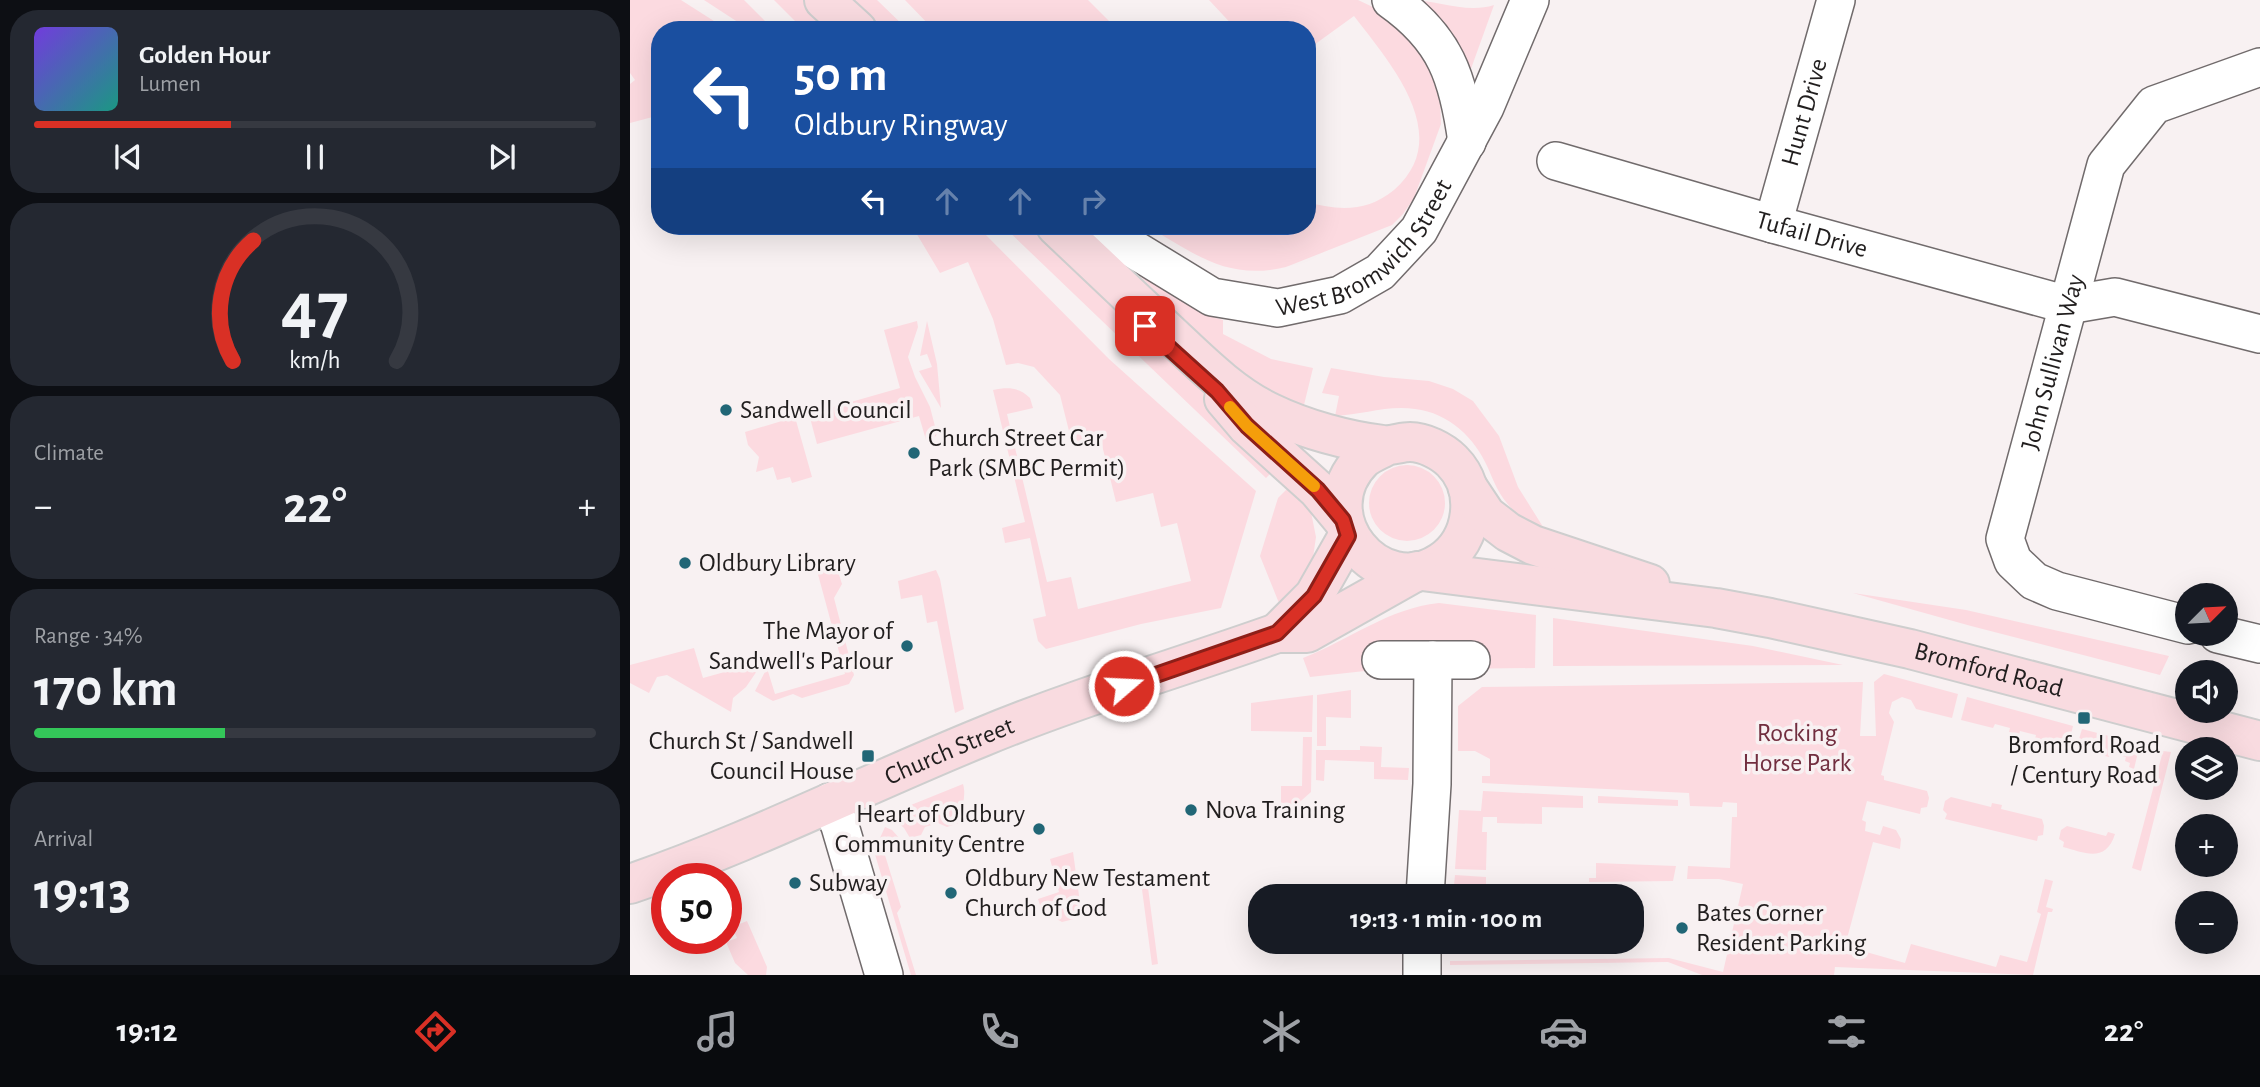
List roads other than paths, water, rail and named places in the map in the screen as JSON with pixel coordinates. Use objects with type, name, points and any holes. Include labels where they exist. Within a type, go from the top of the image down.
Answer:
[{"type":"main road","points":[[824,0],[847,21]]},
{"type":"main road","points":[[1065,235],[1205,366],[1247,398],[1270,413],[1305,427],[1385,446]]},
{"type":"main road","points":[[1100,268],[1145,326],[1217,391],[1247,426],[1318,490],[1368,559],[1395,571],[1420,571],[1440,563],[1458,547],[1469,523],[1471,500],[1468,488],[1451,460],[1432,447],[1411,442],[1385,446],[1363,459],[1346,483],[1342,510],[1346,528]]},
{"type":"main road","name":"Bromford Road","points":[[1468,488],[1486,515],[1508,532],[1533,545],[1716,608]]},
{"type":"main road","name":"Church Street","points":[[1277,633],[1314,596],[1346,528]]},
{"type":"main road","name":"Church Street","points":[[630,884],[717,851],[1034,717],[1277,633],[1307,633],[1420,571]]},
{"type":"main road","name":"Bromford Road","points":[[1420,571],[1534,584],[1642,601],[1716,608],[1770,618],[1910,649],[2260,741]]},
{"type":"street","points":[[1391,0],[1407,11],[1432,36],[1444,55],[1460,97],[1467,142]]},
{"type":"street","name":"West Bromwich Street","points":[[1111,235],[1212,297],[1278,308],[1339,295],[1380,271],[1419,230],[1467,142],[1530,0]]},
{"type":"street","name":"Hunt Drive","points":[[1773,224],[1836,0]]},
{"type":"street","name":"John Sullivan Way","points":[[2175,622],[2057,591],[2034,581],[2013,561],[2005,539],[2106,165],[2154,105],[2260,67]]},
{"type":"street","name":"Tufail Drive","points":[[1556,161],[2068,305]]},
{"type":"street","points":[[2068,305],[2115,297],[2260,334]]},
{"type":"street","points":[[2238,639],[2260,645]]},
{"type":"street","points":[[1381,660],[1471,660]]},
{"type":"street","points":[[1426,884],[1432,784],[1433,660]]},
{"type":"street","points":[[830,802],[840,826],[884,975]]},
{"type":"street","points":[[1422,954],[1422,975]]},
{"type":"place","name":"Sandwell Council","points":[[726,410]]},
{"type":"place","name":"Church Street Car Park (SMBC Permit)","points":[[914,453]]},
{"type":"place","name":"Oldbury Library","points":[[685,563]]},
{"type":"place","name":"The Mayor of Sandwell's Parlour","points":[[907,646]]},
{"type":"place","name":"Bromford Road / Century Road","points":[[2084,718]]},
{"type":"place","name":"Church St / Sandwell Council House","points":[[868,756]]},
{"type":"place","name":"Nova Training","points":[[1191,810]]},
{"type":"place","name":"Heart of Oldbury Community Centre","points":[[1039,829]]},
{"type":"place","name":"Subway","points":[[795,883]]},
{"type":"place","name":"Oldbury New Testament Church of God","points":[[951,893]]},
{"type":"place","name":"Bates Corner Resident Parking","points":[[1682,928]]},
{"type":"park label","name":"Rocking Horse Park","points":[[1797,748]]}]
